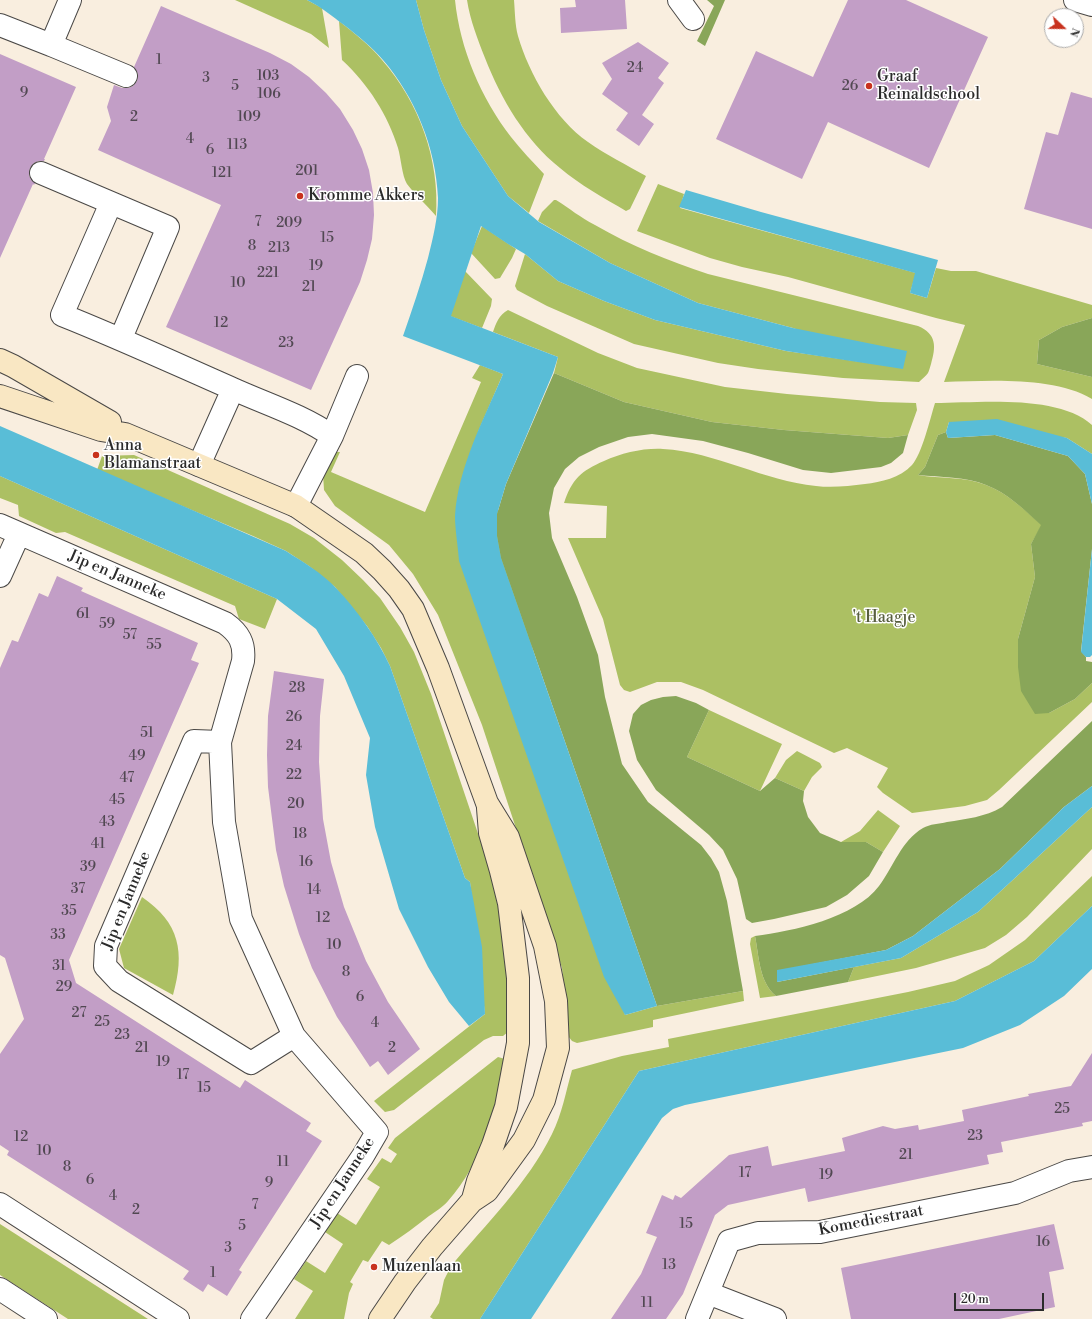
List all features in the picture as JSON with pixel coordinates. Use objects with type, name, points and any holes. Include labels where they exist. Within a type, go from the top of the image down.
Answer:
[{"type":"street","points":[[51,45],[70,0]]},
{"type":"street","points":[[679,0],[693,19]]},
{"type":"street","points":[[1075,0],[1092,5]]},
{"type":"street","points":[[0,25],[126,76]]},
{"type":"street","points":[[41,173],[168,227],[121,338]]},
{"type":"street","points":[[111,203],[62,315],[121,338],[233,390],[317,426],[332,436]]},
{"type":"street","points":[[0,360],[13,366],[78,405],[108,420],[125,434]]},
{"type":"street","points":[[296,506],[332,436],[357,376]]},
{"type":"street","points":[[199,465],[233,390]]},
{"type":"street","points":[[0,396],[101,430],[125,434],[296,506],[364,553],[387,575],[413,609],[438,668],[487,803],[508,837],[546,946],[556,1001],[558,1048],[544,1100],[524,1140],[487,1191],[472,1201],[432,1247],[405,1282],[380,1319]]},
{"type":"street","points":[[0,576],[10,529]]},
{"type":"street","name":"Jip en Janneke","points":[[10,529],[225,623],[233,629],[240,639],[244,649],[220,742],[224,822],[241,919],[294,1036],[377,1132],[363,1156],[252,1319]]},
{"type":"street","name":"Jip en Janneke","points":[[220,742],[194,741],[106,946],[105,966],[119,981],[251,1063],[294,1036]]},
{"type":"street","points":[[472,1201],[506,1107],[518,1043],[518,978],[509,903],[490,834],[487,803]]},
{"type":"street","name":"Komediestraat","points":[[697,1319],[729,1241],[758,1233],[820,1232],[1015,1193],[1069,1171],[1092,1167]]},
{"type":"street","points":[[0,1204],[178,1319]]},
{"type":"street","points":[[0,1290],[46,1319]]},
{"type":"street","points":[[708,1293],[775,1319]]},
{"type":"green space","points":[[235,0],[307,0],[322,8],[329,48],[311,34]]},
{"type":"green space","points":[[416,0],[455,0],[467,55],[481,89],[500,122],[511,137],[544,174],[529,213],[508,196],[462,126],[441,80],[424,30]]},
{"type":"green space","points":[[467,0],[514,0],[517,32],[523,51],[536,80],[554,108],[576,132],[588,142],[609,156],[646,176],[630,209],[626,211],[576,180],[547,157],[525,132],[515,118],[491,73],[474,30]]},
{"type":"green space","points":[[707,0],[725,0],[705,46],[697,41],[714,6]]},
{"type":"green space","points":[[339,21],[367,44],[382,60],[407,94],[424,133],[430,153],[436,195],[436,216],[407,184],[394,136],[383,112],[369,90],[342,60]]},
{"type":"green space","points":[[658,184],[684,194],[680,208],[916,273],[910,293],[927,298],[936,268],[951,271],[976,271],[1092,305],[1092,318],[1062,327],[1039,340],[1037,364],[1092,377],[1092,399],[1059,386],[1040,383],[1000,381],[944,382],[965,325],[788,277],[710,258],[637,231]]},
{"type":"green space","points":[[554,200],[622,240],[693,269],[918,326],[929,333],[934,342],[934,352],[928,373],[919,382],[843,378],[718,363],[634,344],[547,306],[517,290],[515,286],[525,254],[558,281],[604,301],[655,320],[786,351],[903,368],[793,328],[698,303],[610,263],[538,221],[542,212]]},
{"type":"green space","points":[[482,226],[516,249],[500,278],[495,279],[471,253]]},
{"type":"green space","points":[[465,271],[492,299],[491,306],[482,328],[450,316]]},
{"type":"green space","points":[[508,310],[598,353],[637,368],[725,387],[880,402],[916,403],[917,410],[908,435],[888,438],[784,430],[712,422],[624,402],[554,373],[558,357],[493,332],[500,317]]},
{"type":"green space","points":[[1092,318],[1092,377],[1037,364],[1039,340],[1062,327]]},
{"type":"green space","points":[[480,365],[503,374],[478,432],[625,1015],[657,1006],[743,991],[744,1001],[653,1020],[653,1027],[577,1043],[572,1041],[568,1036],[562,968],[482,725],[438,615],[413,574],[389,545],[335,506],[324,490],[323,474],[333,452],[340,452],[331,472],[425,512],[481,382],[472,378]]},
{"type":"green space","points":[[554,373],[624,402],[712,422],[784,430],[888,438],[908,435],[903,453],[891,463],[881,467],[831,473],[803,470],[703,441],[652,434],[628,437],[599,447],[579,457],[565,469],[554,488],[549,513],[552,538],[577,597],[598,655],[605,697],[622,764],[648,802],[701,845],[719,872],[727,901],[743,991],[657,1006],[501,558],[497,536],[497,514],[506,484]]},
{"type":"green space","name":"'t Haagje","points":[[1017,402],[1039,404],[1059,408],[1077,415],[1092,425],[1092,454],[1067,438],[949,422],[946,432],[938,435],[925,467],[918,475],[970,480],[994,488],[1009,497],[1042,525],[1031,544],[1035,577],[1018,639],[1049,713],[1075,699],[1092,683],[1092,702],[999,790],[987,800],[965,806],[912,813],[883,793],[877,787],[888,768],[847,748],[834,753],[703,690],[681,682],[657,682],[630,692],[624,690],[620,685],[603,619],[568,538],[606,538],[607,506],[564,503],[570,488],[583,472],[611,458],[640,450],[663,449],[702,455],[778,479],[822,487],[877,482],[890,479],[902,473],[916,460],[935,403]]},
{"type":"green space","points":[[946,432],[948,438],[995,435],[1068,456],[1085,474],[1092,504],[1092,549],[1081,651],[1086,657],[1086,661],[1092,662],[1092,683],[1075,699],[1049,713],[1035,714],[1021,691],[1018,667],[1018,639],[1035,577],[1031,544],[1041,525],[1009,497],[994,488],[970,480],[918,475],[925,467],[938,435]]},
{"type":"green space","points":[[134,455],[290,524],[314,538],[342,560],[380,598],[400,627],[414,652],[431,694],[496,887],[509,961],[508,1032],[503,1036],[493,1036],[484,1040],[394,1110],[385,1112],[374,1101],[485,1014],[470,882],[465,878],[390,666],[367,626],[335,587],[309,566],[286,551],[253,536],[97,470],[102,456]]},
{"type":"green space","points":[[0,476],[277,599],[265,629],[239,619],[235,606],[65,532],[56,533],[19,516],[18,505],[0,498]]},
{"type":"green space","points":[[676,696],[696,703],[709,710],[687,757],[760,791],[775,778],[804,791],[803,801],[808,817],[820,833],[841,842],[866,842],[883,852],[869,876],[847,895],[826,907],[752,923],[746,919],[737,879],[723,850],[709,835],[656,790],[637,760],[629,731],[633,714],[641,705],[651,700]]},
{"type":"green space","points":[[709,710],[782,744],[760,791],[687,757]]},
{"type":"green space","points":[[1092,721],[1092,786],[1064,807],[1000,869],[913,936],[886,950],[777,971],[777,982],[854,967],[848,982],[776,996],[770,990],[763,976],[755,936],[787,931],[805,926],[839,915],[855,907],[879,886],[898,854],[915,833],[929,826],[975,817],[1002,807]]},
{"type":"green space","points":[[797,751],[820,763],[822,767],[812,777],[804,791],[775,778],[786,760]]},
{"type":"green space","points":[[1092,807],[1092,849],[1027,917],[1006,935],[985,948],[916,968],[848,982],[854,967],[901,958],[978,912]]},
{"type":"green space","points":[[878,810],[900,826],[883,852],[866,842],[841,842],[860,831]]},
{"type":"green space","points":[[1092,876],[1092,906],[1034,961],[955,1001],[639,1071],[480,1319],[433,1319],[430,1317],[439,1303],[444,1280],[451,1266],[506,1203],[542,1152],[558,1119],[572,1070],[622,1056],[669,1047],[668,1039],[908,992],[955,981],[989,965],[1025,940]]},
{"type":"green space","points":[[142,897],[165,917],[172,928],[176,940],[179,965],[173,995],[124,968],[119,949]]},
{"type":"green space","points":[[755,936],[763,976],[766,984],[776,996],[760,998],[750,944],[751,938]]},
{"type":"green space","points":[[498,1057],[505,1059],[492,1116],[479,1152],[460,1186],[448,1201],[439,1209],[389,1245],[382,1241],[368,1262],[363,1260],[350,1282],[353,1284],[349,1293],[344,1319],[295,1319],[313,1291],[294,1279],[306,1261],[325,1273],[343,1244],[325,1232],[337,1213],[356,1225],[380,1187],[367,1179],[382,1158],[391,1163],[397,1154],[388,1148],[395,1138]]},
{"type":"green space","points":[[0,1224],[148,1319],[68,1319],[0,1275]]},
{"type":"water","points":[[307,0],[416,0],[424,30],[441,80],[462,126],[508,196],[539,222],[610,263],[698,303],[793,328],[907,351],[903,369],[786,351],[655,320],[604,301],[558,281],[525,254],[481,226],[451,316],[558,357],[553,373],[506,484],[497,514],[497,536],[501,558],[657,1006],[625,1015],[604,977],[459,561],[455,516],[461,479],[466,461],[480,426],[503,374],[403,336],[428,258],[437,213],[438,198],[433,161],[422,124],[405,90],[383,60],[349,29]]},
{"type":"water","points":[[686,190],[938,260],[927,298],[910,293],[915,273],[679,207]]},
{"type":"water","points":[[997,419],[1067,438],[1092,454],[1092,504],[1085,474],[1068,456],[995,435],[948,438],[946,432],[949,422]]},
{"type":"water","points":[[0,426],[286,551],[325,577],[352,606],[373,635],[390,666],[465,878],[470,882],[482,947],[485,1014],[469,1026],[449,1002],[428,967],[399,909],[375,827],[366,775],[370,738],[344,676],[316,629],[277,599],[0,476]]},
{"type":"water","points":[[1092,549],[1092,655],[1090,657],[1086,657],[1081,652]]},
{"type":"water","points":[[1092,786],[1092,807],[978,912],[901,958],[777,982],[777,970],[886,950],[913,936],[1000,869],[1064,807]]},
{"type":"water","points":[[1092,906],[1092,969],[1064,996],[1020,1025],[963,1048],[685,1105],[673,1109],[662,1118],[531,1319],[480,1319],[639,1071],[955,1001],[1034,961]]},
{"type":"building","points":[[575,0],[625,0],[627,29],[561,33],[560,8],[576,7]]},
{"type":"building","points":[[848,0],[906,0],[988,37],[929,168],[828,122],[802,179],[716,139],[756,51],[813,77]]},
{"type":"building","name":"Kromme Akkers","points":[[161,6],[270,53],[291,64],[309,77],[340,109],[353,130],[362,149],[369,170],[373,193],[374,215],[372,239],[360,282],[311,390],[166,327],[221,205],[98,150],[111,121],[107,107],[114,85],[122,88],[128,88],[133,86],[137,81],[138,74],[134,67]]},
{"type":"building","points":[[638,42],[669,63],[658,78],[664,83],[642,115],[654,124],[639,146],[616,130],[628,113],[602,94],[612,79],[602,63]]},
{"type":"building","points":[[0,54],[76,87],[44,161],[34,163],[30,168],[29,175],[31,180],[35,183],[34,185],[33,184],[0,258]]},
{"type":"building","points":[[1071,92],[1092,98],[1092,229],[1024,209],[1046,132],[1058,135]]},
{"type":"building","points":[[57,576],[83,588],[81,591],[198,643],[191,660],[199,663],[69,960],[76,983],[240,1088],[245,1080],[311,1123],[306,1131],[322,1141],[239,1270],[242,1272],[227,1296],[208,1284],[203,1292],[183,1279],[189,1271],[7,1155],[9,1151],[0,1145],[0,1054],[24,1019],[5,958],[0,955],[0,668],[12,640],[18,642],[39,593],[48,597]]},
{"type":"building","points":[[274,671],[324,679],[320,716],[319,762],[323,819],[331,862],[344,907],[366,961],[388,1002],[420,1049],[388,1075],[378,1061],[370,1067],[337,1017],[312,968],[299,934],[284,886],[276,850],[268,787],[268,716]]},
{"type":"building","points":[[1092,1053],[1092,1121],[1082,1123],[1083,1126],[1001,1142],[1003,1152],[987,1155],[989,1164],[808,1202],[805,1188],[728,1205],[715,1215],[683,1294],[666,1319],[611,1319],[641,1274],[657,1237],[646,1233],[662,1195],[673,1200],[675,1195],[681,1198],[729,1155],[768,1146],[772,1166],[845,1151],[842,1138],[883,1126],[895,1129],[918,1125],[919,1130],[964,1121],[962,1110],[1029,1096],[1028,1094],[1071,1086]]},
{"type":"building","points":[[1054,1224],[1064,1269],[1049,1272],[1055,1307],[999,1319],[851,1319],[841,1268]]},
{"type":"place","name":"Graaf Reinaldschool","points":[[869,86]]},
{"type":"place","name":"Kromme Akkers","points":[[300,196]]},
{"type":"place","name":"Anna Blamanstraat","points":[[96,455]]},
{"type":"place","name":"Muzenlaan","points":[[374,1267]]}]
